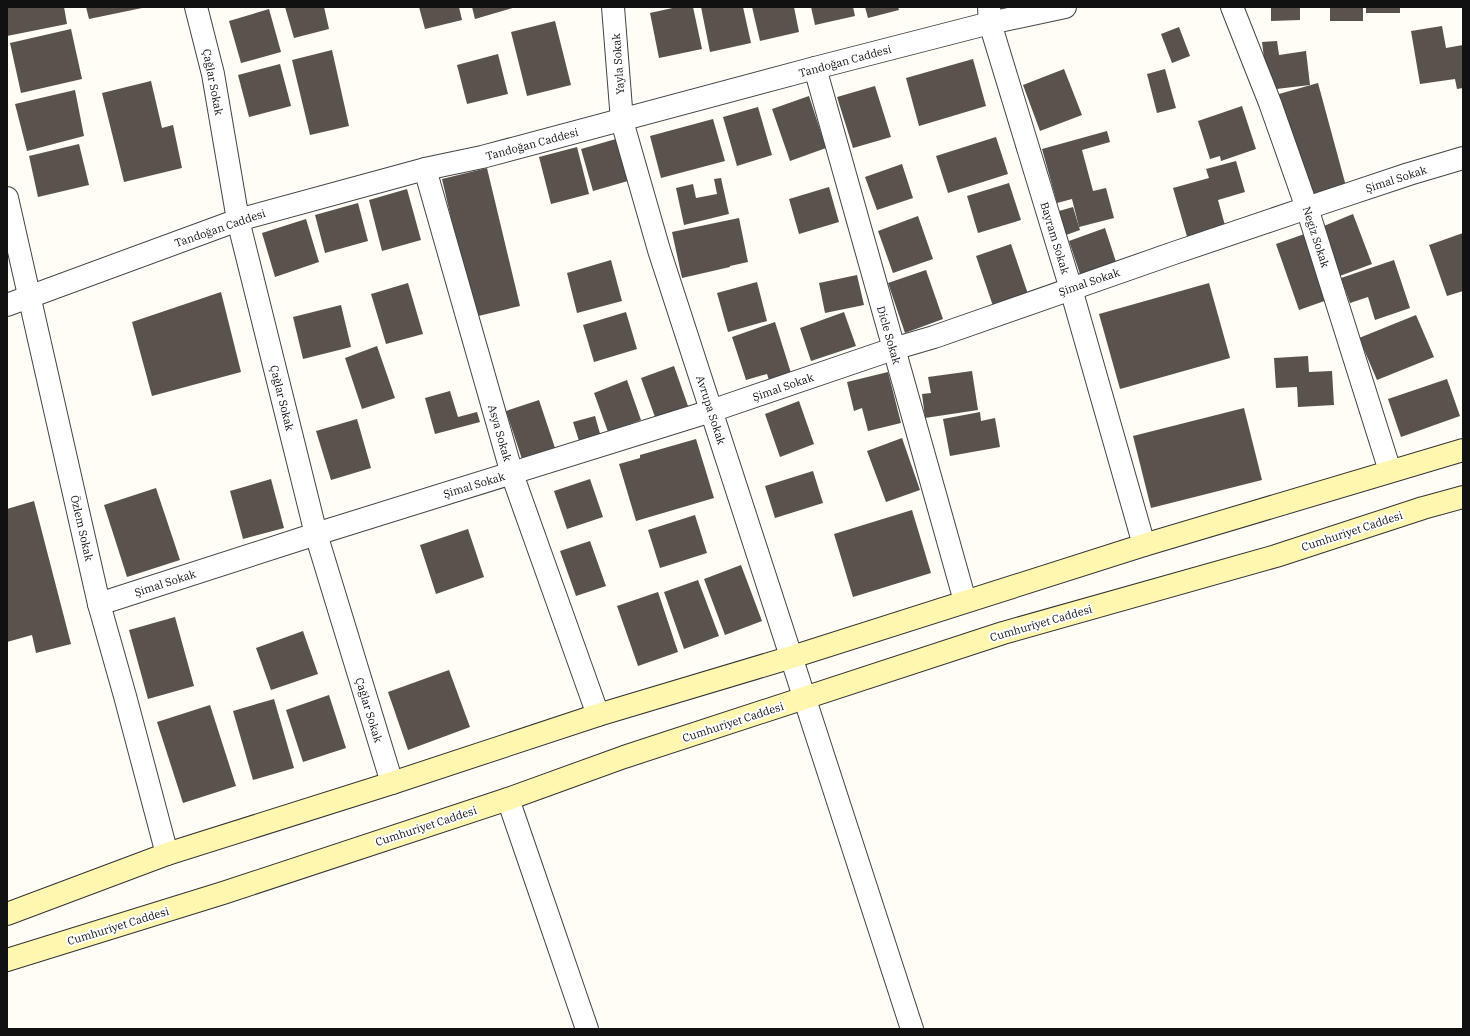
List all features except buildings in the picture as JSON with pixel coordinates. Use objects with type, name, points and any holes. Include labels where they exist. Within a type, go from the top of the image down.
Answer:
[{"type":"main road","points":[[7,914],[167,854],[392,783],[598,714],[792,657],[1144,545],[1463,450]]},
{"type":"main road","name":"Cumhuriyet Caddesi","points":[[7,960],[223,893],[508,799],[624,757],[1004,633],[1276,556],[1463,497]]},
{"type":"street","name":"Çağlar Sokak","points":[[196,7],[213,74],[238,220],[316,534],[392,783]]},
{"type":"street","name":"Yayla Sokak","points":[[613,7],[622,121]]},
{"type":"street","name":"Tandoğan Caddesi","points":[[7,305],[238,220],[425,169],[482,157],[622,121],[815,68],[990,15],[1065,7]]},
{"type":"street","name":"Negiz Sokak","points":[[1232,7],[1270,103],[1307,208],[1390,471]]},
{"type":"street","name":"Bayram Sokak","points":[[990,15],[1071,289],[1144,545]]},
{"type":"street","name":"Dicle Sokak","points":[[815,68],[965,601]]},
{"type":"street","name":"Avrupa Sokak","points":[[622,121],[659,250],[912,1029]]},
{"type":"street","name":"Şimal Sokak","points":[[99,604],[316,534],[711,411],[893,349],[934,337],[1307,208],[1409,174],[1463,158]]},
{"type":"street","name":"Asya Sokak","points":[[425,169],[512,474],[598,714]]},
{"type":"street","name":"Özlem Sokak","points":[[7,198],[99,604],[167,854]]},
{"type":"street","points":[[508,799],[588,1029]]}]
